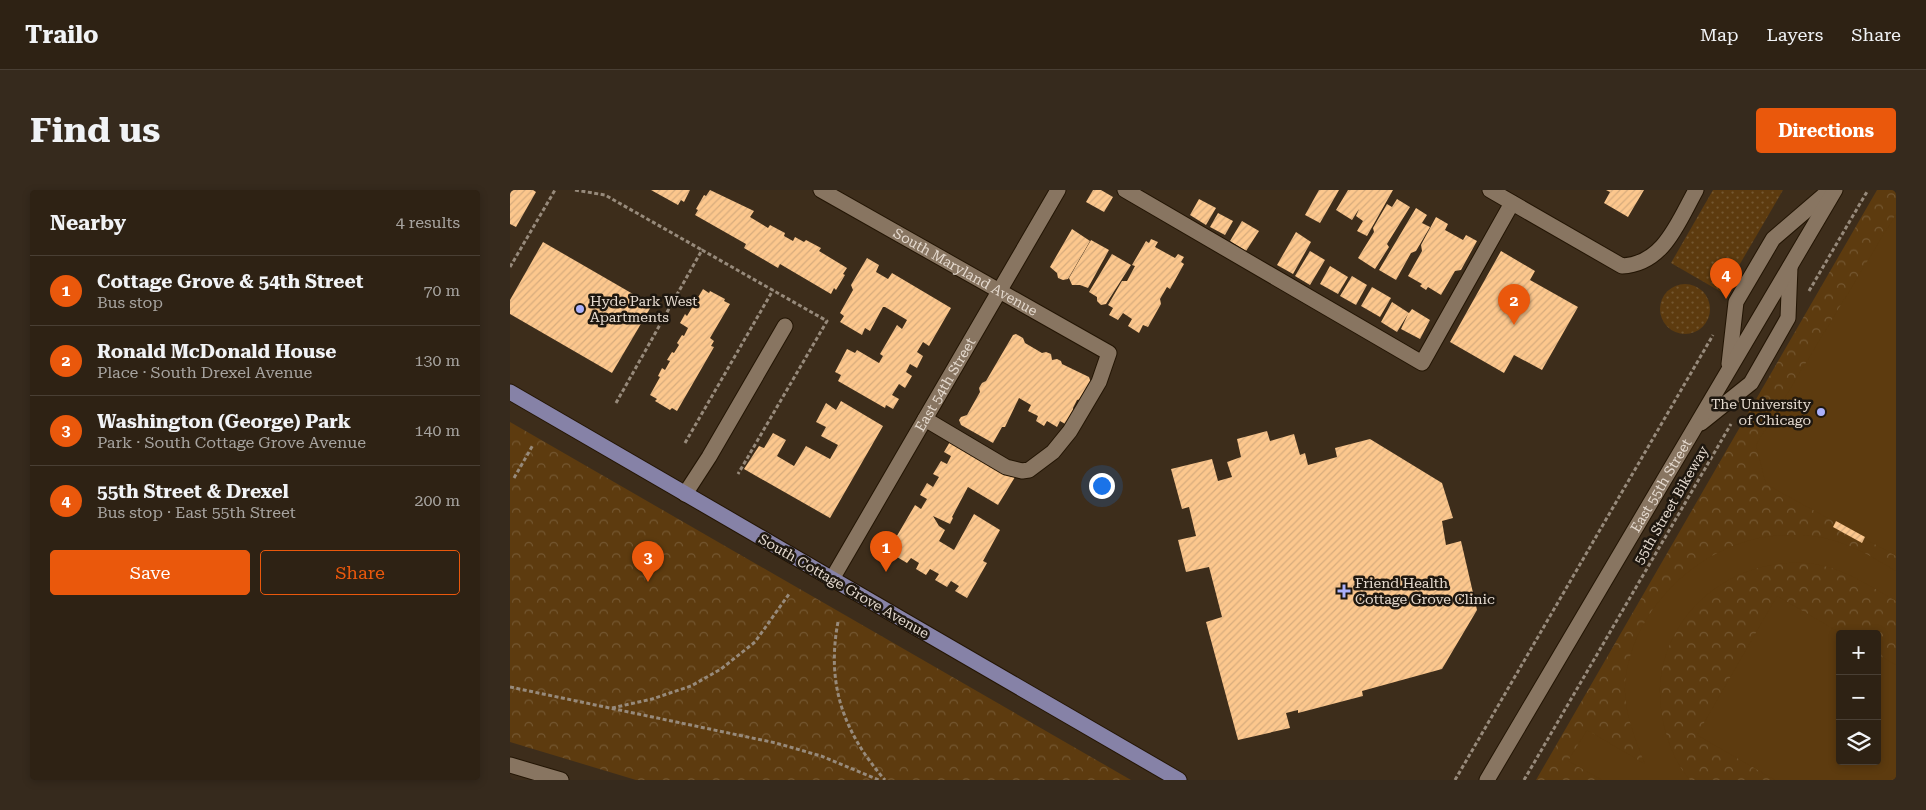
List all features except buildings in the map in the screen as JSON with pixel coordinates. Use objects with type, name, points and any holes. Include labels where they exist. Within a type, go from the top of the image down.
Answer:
[{"type":"main road","name":"South Cottage Grove Avenue","points":[[510,392],[1179,780]]},
{"type":"street","name":"South Maryland Avenue","points":[[821,190],[1109,353],[1099,382],[1070,432],[1053,452],[1029,470],[1022,471],[1006,466],[925,420]]},
{"type":"street","name":"East 54th Street","points":[[832,579],[1058,190]]},
{"type":"street","points":[[1125,190],[1422,363],[1512,203]]},
{"type":"street","points":[[1490,190],[1622,266],[1634,266],[1658,252],[1667,241],[1696,190]]},
{"type":"street","points":[[1729,370],[1736,302],[1773,239],[1830,190]]},
{"type":"street","name":"East 55th Street","points":[[1487,780],[1835,190]]},
{"type":"street","points":[[1694,429],[1751,383],[1788,318],[1790,266]]},
{"type":"street","points":[[685,494],[709,457],[785,326]]},
{"type":"street","points":[[510,765],[561,780]]},
{"type":"path","points":[[510,267],[555,190]]},
{"type":"path","points":[[575,190],[605,195],[827,322],[738,474]]},
{"type":"path","points":[[1808,293],[1868,190]]},
{"type":"path","points":[[616,403],[702,250]]},
{"type":"path","points":[[685,443],[773,290]]},
{"type":"path","points":[[1455,780],[1718,327]]},
{"type":"path","name":"55th Street Bikeway","points":[[1524,780],[1733,421]]},
{"type":"path","points":[[514,478],[533,445]]},
{"type":"path","points":[[610,709],[652,699],[691,686],[721,669],[755,642],[789,594]]},
{"type":"path","points":[[838,622],[833,646],[834,667],[836,685],[843,712],[854,737],[868,760],[885,780]]},
{"type":"path","points":[[510,687],[785,746],[821,756],[879,780]]},
{"type":"green space","points":[[1713,190],[1783,190],[1723,293],[1671,263]]},
{"type":"green space","name":"The University of Chicago","points":[[1877,190],[1896,190],[1896,780],[1536,780]]},
{"type":"green space","points":[[1896,214],[1896,556],[1766,484],[1756,445]]},
{"type":"green space","points":[[1685,284],[1694,286],[1705,295],[1710,309],[1708,318],[1699,329],[1685,334],[1676,332],[1665,323],[1660,309],[1662,300],[1671,289]]},
{"type":"green space","points":[[510,422],[1131,780],[636,780],[510,742]]},
{"type":"green space","points":[[1803,535],[1829,539],[1852,547],[1896,571],[1896,601],[1864,582],[1818,565],[1805,563],[1771,565],[1740,575],[1713,590],[1690,612],[1673,637],[1663,667],[1660,699],[1666,733],[1675,758],[1690,780],[1602,780],[1568,761],[1587,730],[1645,764],[1634,736],[1626,706],[1625,687],[1629,662],[1637,637],[1649,615],[1665,594],[1684,576],[1704,560],[1727,548],[1764,537]]},
{"type":"green space","points":[[1777,596],[1836,630],[1836,765],[1881,765],[1881,656],[1896,665],[1896,780],[1775,780],[1697,735]]},
{"type":"place","name":"55th Street & Drexel","points":[[1726,299]]},
{"type":"place","name":"Hyde Park West Apartments","points":[[580,309]]},
{"type":"place","name":"Ronald McDonald House","points":[[1514,325]]},
{"type":"place","name":"The University of Chicago","points":[[1821,412]]},
{"type":"place","name":"Cottage Grove & 54th Street","points":[[886,572]]},
{"type":"place","name":"Washington (George) Park","points":[[648,582]]},
{"type":"place","name":"Friend Health Cottage Grove Clinic","points":[[1344,591]]}]
